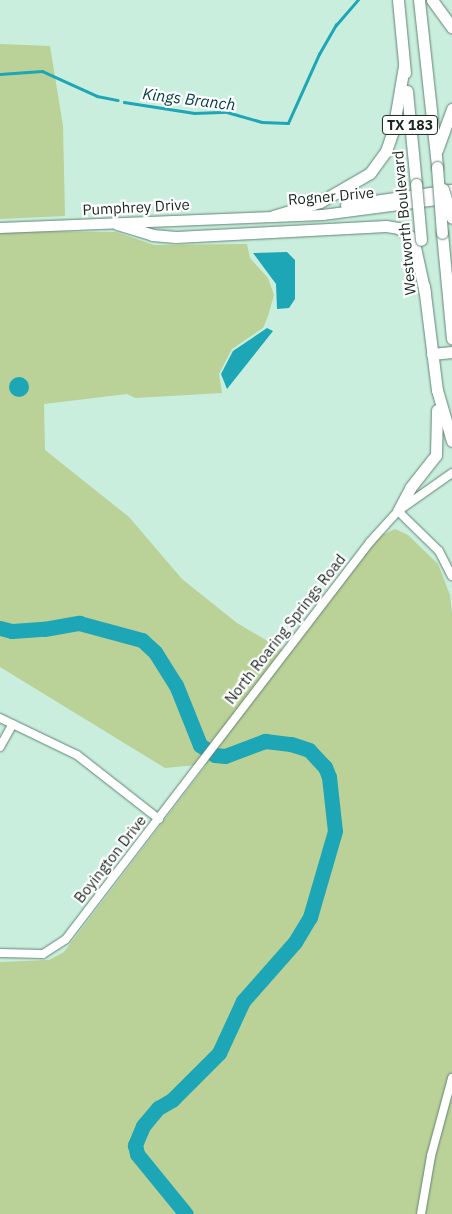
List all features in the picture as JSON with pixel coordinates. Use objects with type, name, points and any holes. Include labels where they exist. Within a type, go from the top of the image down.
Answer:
[{"type":"main road","name":"Westworth Boulevard","points":[[398,0],[435,380],[452,441]]},
{"type":"main road","name":"TX 183","points":[[418,0],[437,167],[452,339]]},
{"type":"main road","points":[[432,0],[452,28]]},
{"type":"main road","points":[[273,216],[320,202],[370,173],[386,151],[393,131],[404,66]]},
{"type":"main road","points":[[435,154],[452,109]]},
{"type":"main road","points":[[437,167],[452,218]]},
{"type":"main road","points":[[117,224],[152,234],[176,237],[386,226],[398,228],[413,238],[425,292]]},
{"type":"main road","points":[[432,354],[452,352]]},
{"type":"main road","points":[[398,511],[410,488],[436,454],[435,380]]},
{"type":"street","name":"Rogner Drive","points":[[273,216],[452,190]]},
{"type":"street","name":"Rogner Drive","points":[[273,216],[323,215],[452,198]]},
{"type":"street","name":"Pumphrey Drive","points":[[0,228],[273,216]]},
{"type":"street","name":"North Roaring Springs Road","points":[[159,820],[212,745],[370,542],[398,511],[452,473]]},
{"type":"street","points":[[398,511],[439,551],[452,576]]},
{"type":"street","name":"Boyington Drive","points":[[0,718],[76,756],[159,820],[66,939],[44,954],[0,953]]},
{"type":"street","points":[[0,747],[13,724]]},
{"type":"street","points":[[421,1214],[431,1156],[452,1078]]},
{"type":"green space","points":[[0,44],[50,46],[63,126],[65,216],[0,219]]},
{"type":"green space","points":[[0,231],[116,232],[154,245],[247,244],[250,258],[268,278],[274,295],[268,316],[263,328],[232,349],[219,374],[222,393],[135,398],[127,394],[44,404],[45,450],[129,517],[182,579],[237,623],[288,653],[378,537],[395,529],[408,535],[438,564],[450,595],[452,614],[452,1214],[0,1214],[0,962],[49,960],[64,952],[207,764],[165,768],[0,667]]},
{"type":"water","points":[[287,252],[295,260],[295,299],[289,308],[277,309],[276,284],[253,253]]},
{"type":"water","points":[[267,328],[273,331],[227,389],[221,374],[233,351]]},
{"type":"water","points":[[19,377],[26,380],[29,387],[26,394],[19,397],[12,394],[9,387],[12,380]]},
{"type":"waterway","name":"Kings Branch","points":[[124,102],[194,113],[227,112],[262,122],[288,123],[319,54],[336,25],[358,0]]},
{"type":"waterway","name":"Kings Branch","points":[[0,74],[42,71],[97,96],[118,100]]},
{"type":"waterway","points":[[0,628],[12,631],[44,629],[79,623],[142,640],[155,652],[176,685],[200,745],[215,755],[225,756],[265,741],[291,744],[309,750],[325,767],[329,777],[335,831],[310,917],[295,942],[243,1001],[219,1053],[172,1100],[158,1108],[143,1126],[135,1145],[137,1154],[186,1214]]}]
